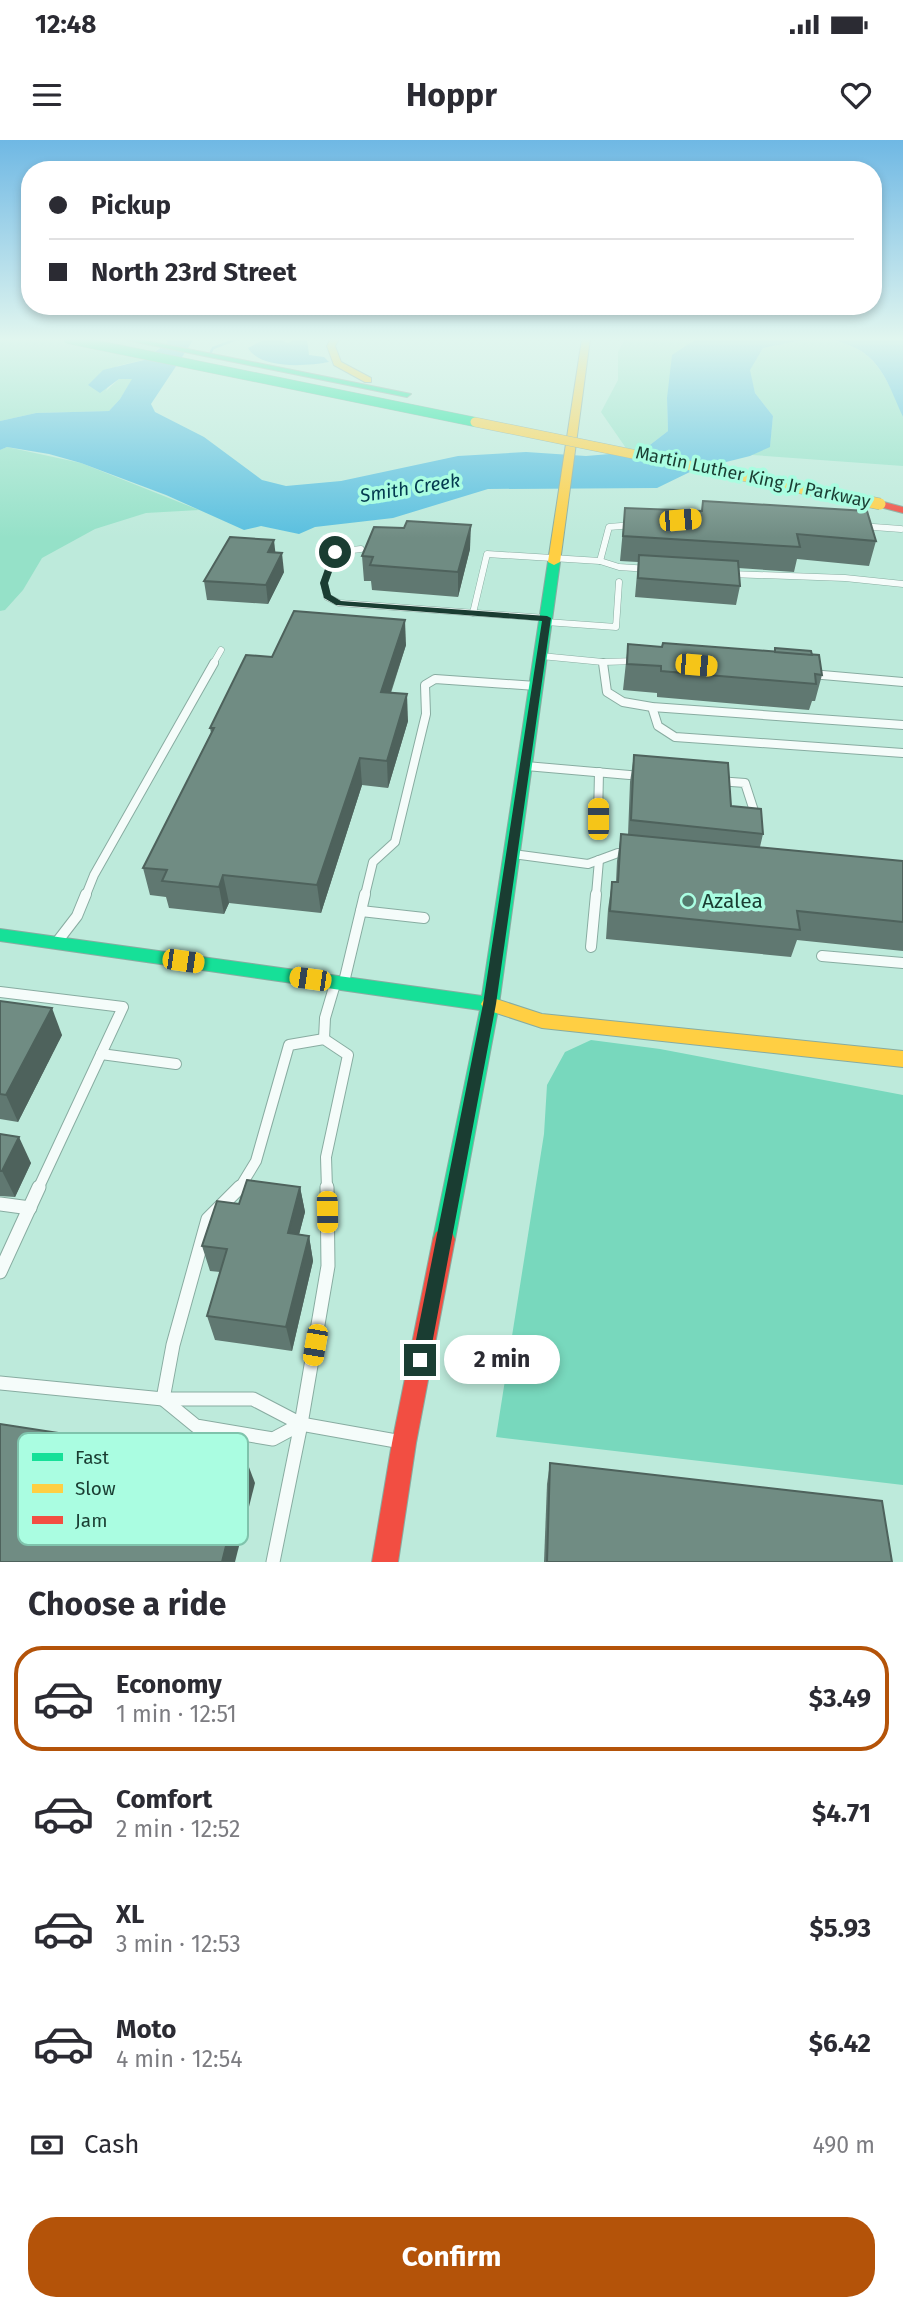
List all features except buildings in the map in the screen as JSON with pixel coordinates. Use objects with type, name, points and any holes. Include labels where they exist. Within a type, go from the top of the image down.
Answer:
[{"type":"main road","name":"Martin Luther King Jr Parkway","points":[[395,405],[903,509]]},
{"type":"main road","name":"Martin Luther King Jr Parkway","points":[[465,405],[817,475]]},
{"type":"main road","points":[[384,1562],[404,1443],[489,1004],[577,405]]},
{"type":"main road","points":[[0,935],[489,1004],[542,1021],[903,1059]]},
{"type":"main road","points":[[489,1004],[528,999]]},
{"type":"lane","points":[[600,561],[609,527],[642,524]]},
{"type":"lane","points":[[848,525],[901,529]]},
{"type":"lane","points":[[361,549],[335,552],[324,583],[327,597],[339,603],[616,627],[619,582]]},
{"type":"lane","points":[[473,613],[488,554],[600,561],[619,567],[661,570]]},
{"type":"lane","points":[[716,573],[903,583]]},
{"type":"lane","points":[[56,943],[77,916],[94,874],[221,650]]},
{"type":"lane","points":[[541,656],[603,662],[644,661]]},
{"type":"lane","points":[[603,662],[607,692],[623,702],[652,707],[903,725]]},
{"type":"lane","points":[[808,674],[903,682]]},
{"type":"lane","points":[[324,1039],[325,1018],[340,983],[373,862],[395,842],[426,714],[425,685],[435,679],[536,686]]},
{"type":"lane","points":[[652,707],[655,726],[662,733],[675,737],[903,753]]},
{"type":"lane","points":[[524,766],[652,776]]},
{"type":"lane","points":[[598,819],[599,772]]},
{"type":"lane","points":[[705,780],[745,783],[755,814]]},
{"type":"lane","points":[[512,854],[587,864],[618,853],[645,856]]},
{"type":"lane","points":[[591,947],[599,860]]},
{"type":"lane","points":[[361,911],[424,918]]},
{"type":"lane","points":[[822,956],[903,963]]},
{"type":"lane","points":[[0,992],[123,1007],[0,1272]]},
{"type":"lane","points":[[163,1399],[173,1345],[208,1219],[235,1195],[256,1161],[289,1045],[324,1039],[348,1055],[326,1157],[328,1266],[301,1424],[273,1562]]},
{"type":"lane","points":[[101,1054],[177,1064]]},
{"type":"lane","points":[[0,1205],[30,1208]]},
{"type":"lane","points":[[0,1383],[163,1399],[253,1399],[301,1424],[404,1443]]},
{"type":"lane","points":[[163,1399],[196,1426],[237,1433]]},
{"type":"lane","points":[[248,1435],[273,1439],[301,1424]]},
{"type":"green space","points":[[0,405],[114,405],[109,411],[36,413],[0,421]]},
{"type":"green space","points":[[605,405],[667,405],[668,431],[646,448],[628,451],[601,412]]},
{"type":"green space","points":[[765,405],[899,405],[903,418],[903,466],[752,455],[770,446],[773,416]]},
{"type":"green space","points":[[7,447],[81,463],[199,510],[146,513],[95,529],[42,558],[23,590],[5,610],[0,611],[0,450]]},
{"type":"green space","points":[[591,1040],[660,1049],[903,1095],[903,1485],[496,1437],[544,1134],[547,1085],[565,1052]]},
{"type":"water","name":"Smith Creek","points":[[114,405],[152,405],[155,412],[204,437],[262,480],[286,486],[341,481],[458,456],[526,452],[586,456],[646,448],[668,431],[667,405],[765,405],[773,416],[770,447],[750,456],[694,470],[657,488],[488,489],[393,518],[315,527],[299,534],[261,526],[244,530],[166,495],[81,463],[7,447],[0,450],[0,421],[36,413],[109,411]]},
{"type":"traffic: fast","points":[[393,405],[475,422]]},
{"type":"traffic: fast","points":[[444,1239],[490,1004],[554,562]]},
{"type":"traffic: fast","points":[[0,935],[490,1004]]},
{"type":"traffic: slow","points":[[554,562],[576,405]]},
{"type":"traffic: slow","points":[[475,422],[880,504]]},
{"type":"traffic: slow","points":[[490,1004],[542,1021],[903,1059]]},
{"type":"traffic: jam","points":[[880,504],[903,510]]},
{"type":"traffic: jam","points":[[385,1562],[404,1443],[444,1239]]},
{"type":"place","name":"Azalea","points":[[688,901]]},
{"type":"route","points":[[335,552],[324,583],[327,597],[339,603],[547,618],[489,1004],[420,1360]]}]
